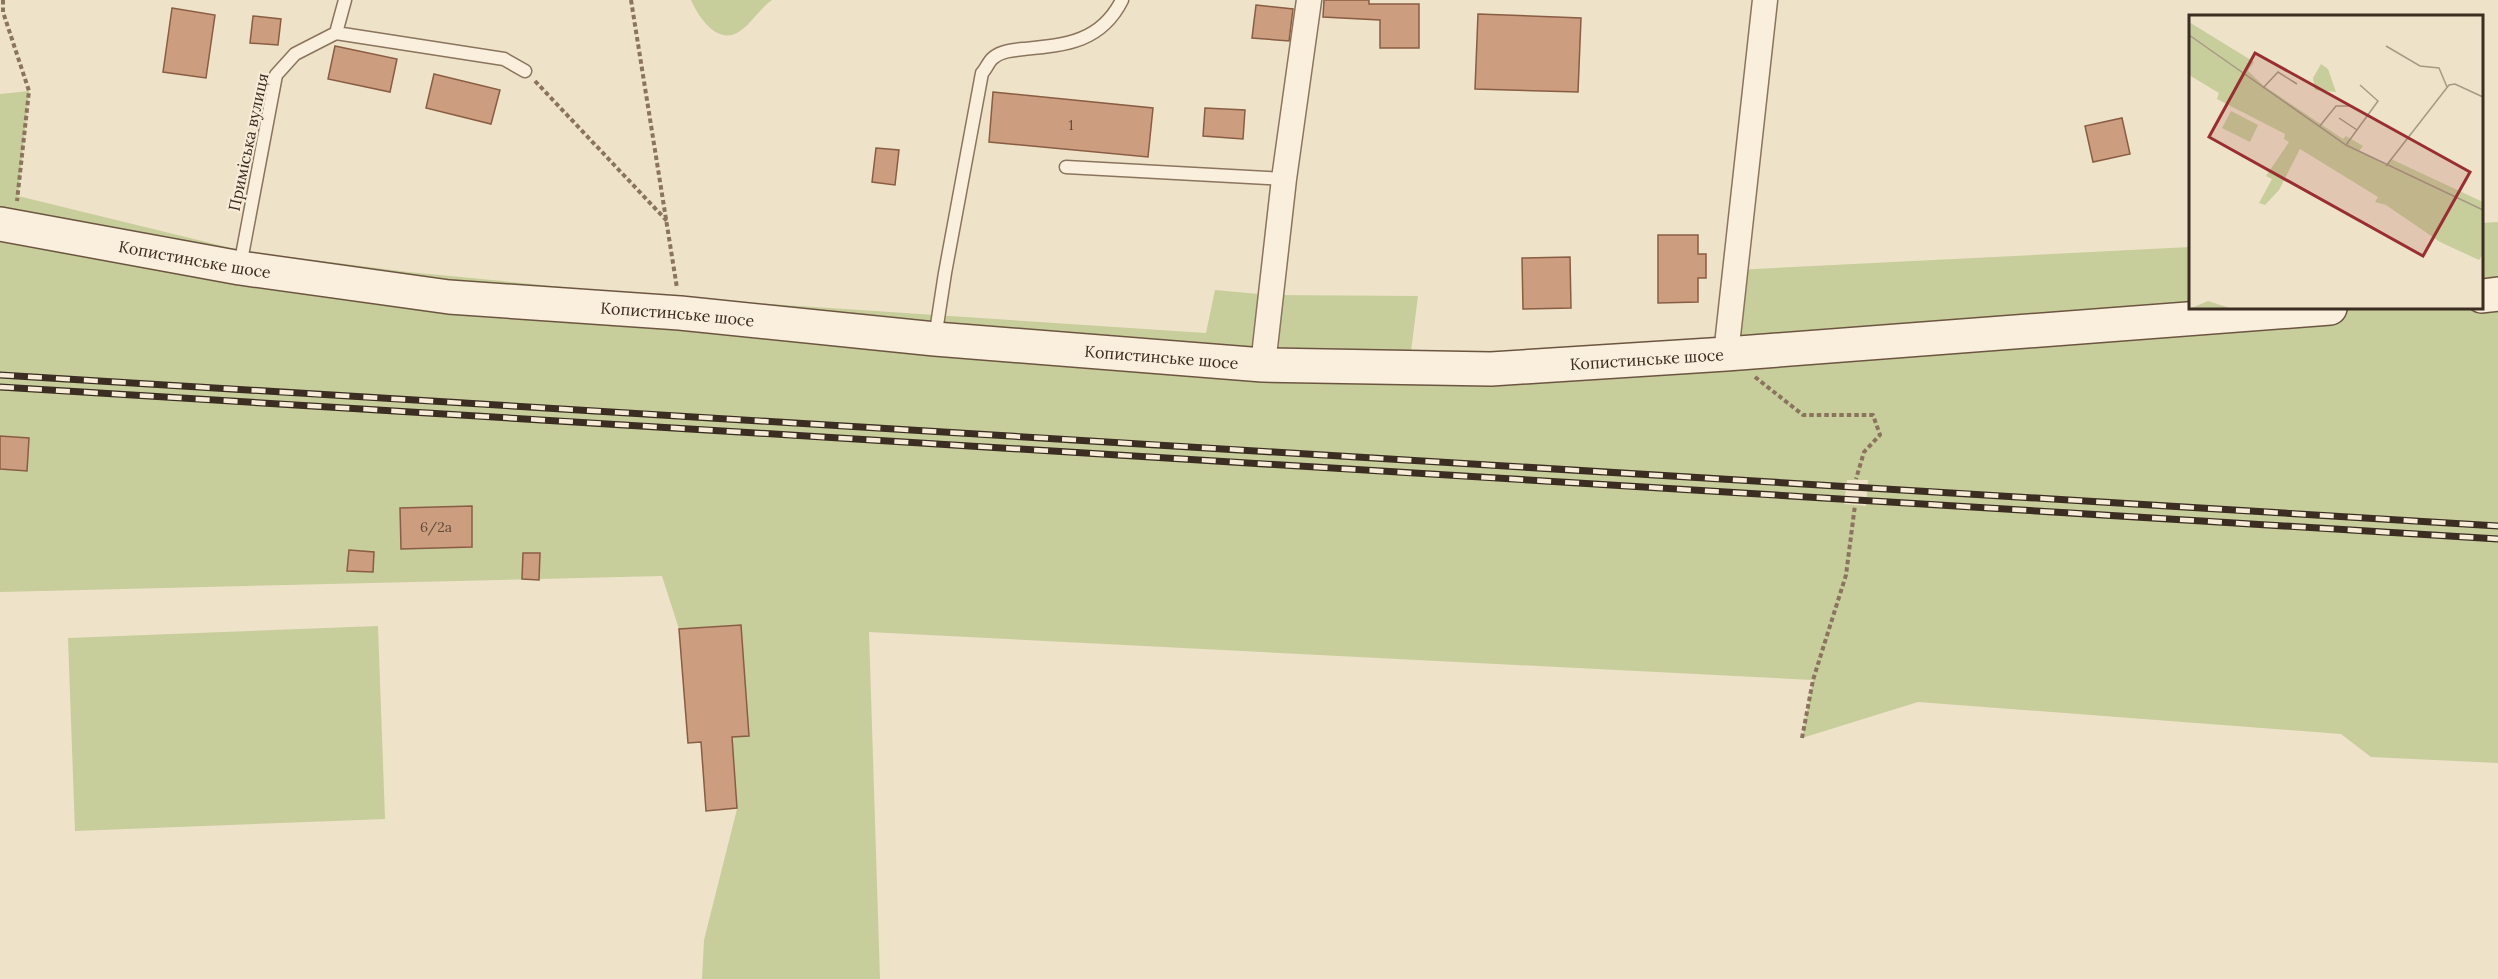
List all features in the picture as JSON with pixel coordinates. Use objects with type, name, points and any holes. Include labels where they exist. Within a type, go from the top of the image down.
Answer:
[{"type":"street","points":[[1263,365],[1284,180],[1309,0]]},
{"type":"street","points":[[1726,354],[1765,0]]},
{"type":"street","name":"Копистинське шосе","points":[[7,225],[240,268],[449,297],[680,313],[935,339],[1263,365],[1491,369],[1726,354],[2317,309]]},
{"type":"street","points":[[2483,296],[2498,294]]},
{"type":"lane","points":[[345,0],[336,33],[504,59],[525,71]]},
{"type":"lane","points":[[935,339],[982,73],[993,58],[1008,51],[1063,46],[1083,39],[1099,30],[1122,0]]},
{"type":"lane","name":"Приміська вулиця","points":[[240,268],[276,75],[295,54],[336,33]]},
{"type":"lane","points":[[1066,167],[1284,180]]},
{"type":"path","points":[[3,0],[3,12],[29,91],[7,225]]},
{"type":"path","points":[[631,0],[668,222],[680,313]]},
{"type":"path","points":[[525,71],[668,222]]},
{"type":"path","points":[[1726,354],[1803,415],[1873,415],[1880,435],[1864,452],[1856,479]]},
{"type":"path","points":[[1802,738],[1813,680],[1846,575],[1855,505]]},
{"type":"green space","points":[[691,0],[772,0],[742,30],[722,35],[709,27]]},
{"type":"green space","points":[[29,91],[18,196],[243,251],[408,272],[678,298],[1206,333],[1215,290],[1270,295],[1418,296],[1409,367],[1725,354],[1735,270],[2189,247],[2189,309],[2483,309],[2483,223],[2498,222],[2498,763],[2371,757],[2341,734],[1918,702],[1802,738],[1813,680],[869,632],[880,979],[702,979],[704,940],[737,809],[732,737],[749,735],[741,625],[679,629],[662,576],[0,592],[0,94]],"holes":[[[1847,480],[1868,480],[1866,506],[1844,504]]]},
{"type":"green space","points":[[378,626],[385,819],[75,831],[68,638]]},
{"type":"building","points":[[1324,0],[1369,0],[1369,4],[1419,4],[1419,48],[1380,48],[1380,20],[1323,17]]},
{"type":"building","points":[[1256,5],[1293,9],[1289,41],[1252,38]]},
{"type":"building","points":[[172,8],[215,15],[206,78],[163,72]]},
{"type":"building","points":[[1478,14],[1581,18],[1578,92],[1475,89]]},
{"type":"building","points":[[253,16],[281,19],[278,45],[250,43]]},
{"type":"building","points":[[335,46],[397,59],[390,92],[328,79]]},
{"type":"building","points":[[434,74],[500,90],[491,124],[426,108]]},
{"type":"building","points":[[993,92],[1153,108],[1148,157],[989,142]]},
{"type":"building","points":[[1205,108],[1245,110],[1243,139],[1203,136]]},
{"type":"building","points":[[2122,118],[2130,154],[2093,162],[2085,126]]},
{"type":"building","points":[[876,148],[899,150],[895,185],[872,182]]},
{"type":"building","points":[[1658,235],[1698,235],[1698,254],[1706,254],[1706,278],[1698,278],[1698,302],[1658,303]]},
{"type":"building","points":[[1570,257],[1571,308],[1523,309],[1522,258]]},
{"type":"building","points":[[0,436],[29,438],[27,471],[0,469]]},
{"type":"building","points":[[472,506],[472,547],[401,549],[400,508]]},
{"type":"building","points":[[349,550],[374,552],[373,572],[347,571]]},
{"type":"building","points":[[523,553],[540,553],[539,580],[522,579]]},
{"type":"building","points":[[741,625],[749,736],[732,737],[737,808],[706,811],[701,742],[688,743],[679,629]]},
{"type":"railway","points":[[0,375],[2498,526]]},
{"type":"railway","points":[[0,387],[2498,539]]}]
